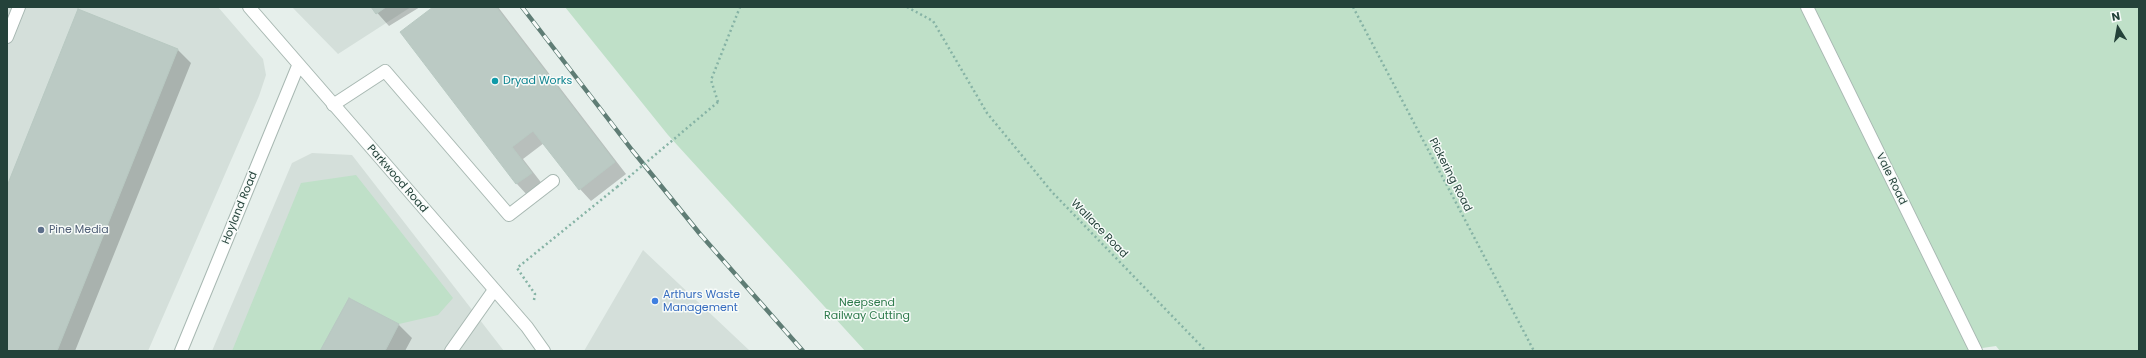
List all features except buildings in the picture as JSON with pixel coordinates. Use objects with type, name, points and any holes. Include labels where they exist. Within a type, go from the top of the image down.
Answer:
[{"type":"street","points":[[7,37],[19,7]]},
{"type":"street","name":"Parkwood Road","points":[[249,7],[298,66],[527,328],[544,351]]},
{"type":"street","name":"Vale Road","points":[[1807,7],[1976,351]]},
{"type":"street","name":"Hoyland Road","points":[[181,351],[298,66]]},
{"type":"street","points":[[333,105],[385,71],[509,215],[553,181]]},
{"type":"street","points":[[451,351],[494,290]]},
{"type":"path","points":[[527,328],[535,294],[517,268],[617,187],[718,102],[711,80],[740,7]]},
{"type":"path","name":"Wallace Road","points":[[907,7],[933,21],[987,113],[1052,192],[1206,351]]},
{"type":"path","name":"Pickering Road","points":[[1353,7],[1534,351]]},
{"type":"shaded area","points":[[7,7],[218,7],[263,59],[266,75],[259,96],[148,351],[7,351]]},
{"type":"shaded area","points":[[292,7],[411,7],[338,54]]},
{"type":"shaded area","points":[[312,153],[352,155],[504,351],[212,351],[292,163]]},
{"type":"shaded area","name":"Arthurs Waste Management","points":[[643,250],[750,351],[584,351]]},
{"type":"green space","name":"Neepsend Railway Cutting","points":[[565,7],[2139,7],[2139,351],[2000,351],[1996,346],[1962,351],[865,351],[668,135]]},
{"type":"green space","points":[[356,175],[453,298],[438,315],[399,324],[349,298],[320,351],[232,351],[301,183]]},
{"type":"railway","points":[[522,7],[632,150],[700,234],[803,351]]},
{"type":"place","name":"Dryad Works","points":[[495,81]]},
{"type":"place","name":"Pine Media","points":[[41,230]]},
{"type":"place","name":"Arthurs Waste Management","points":[[655,301]]}]
